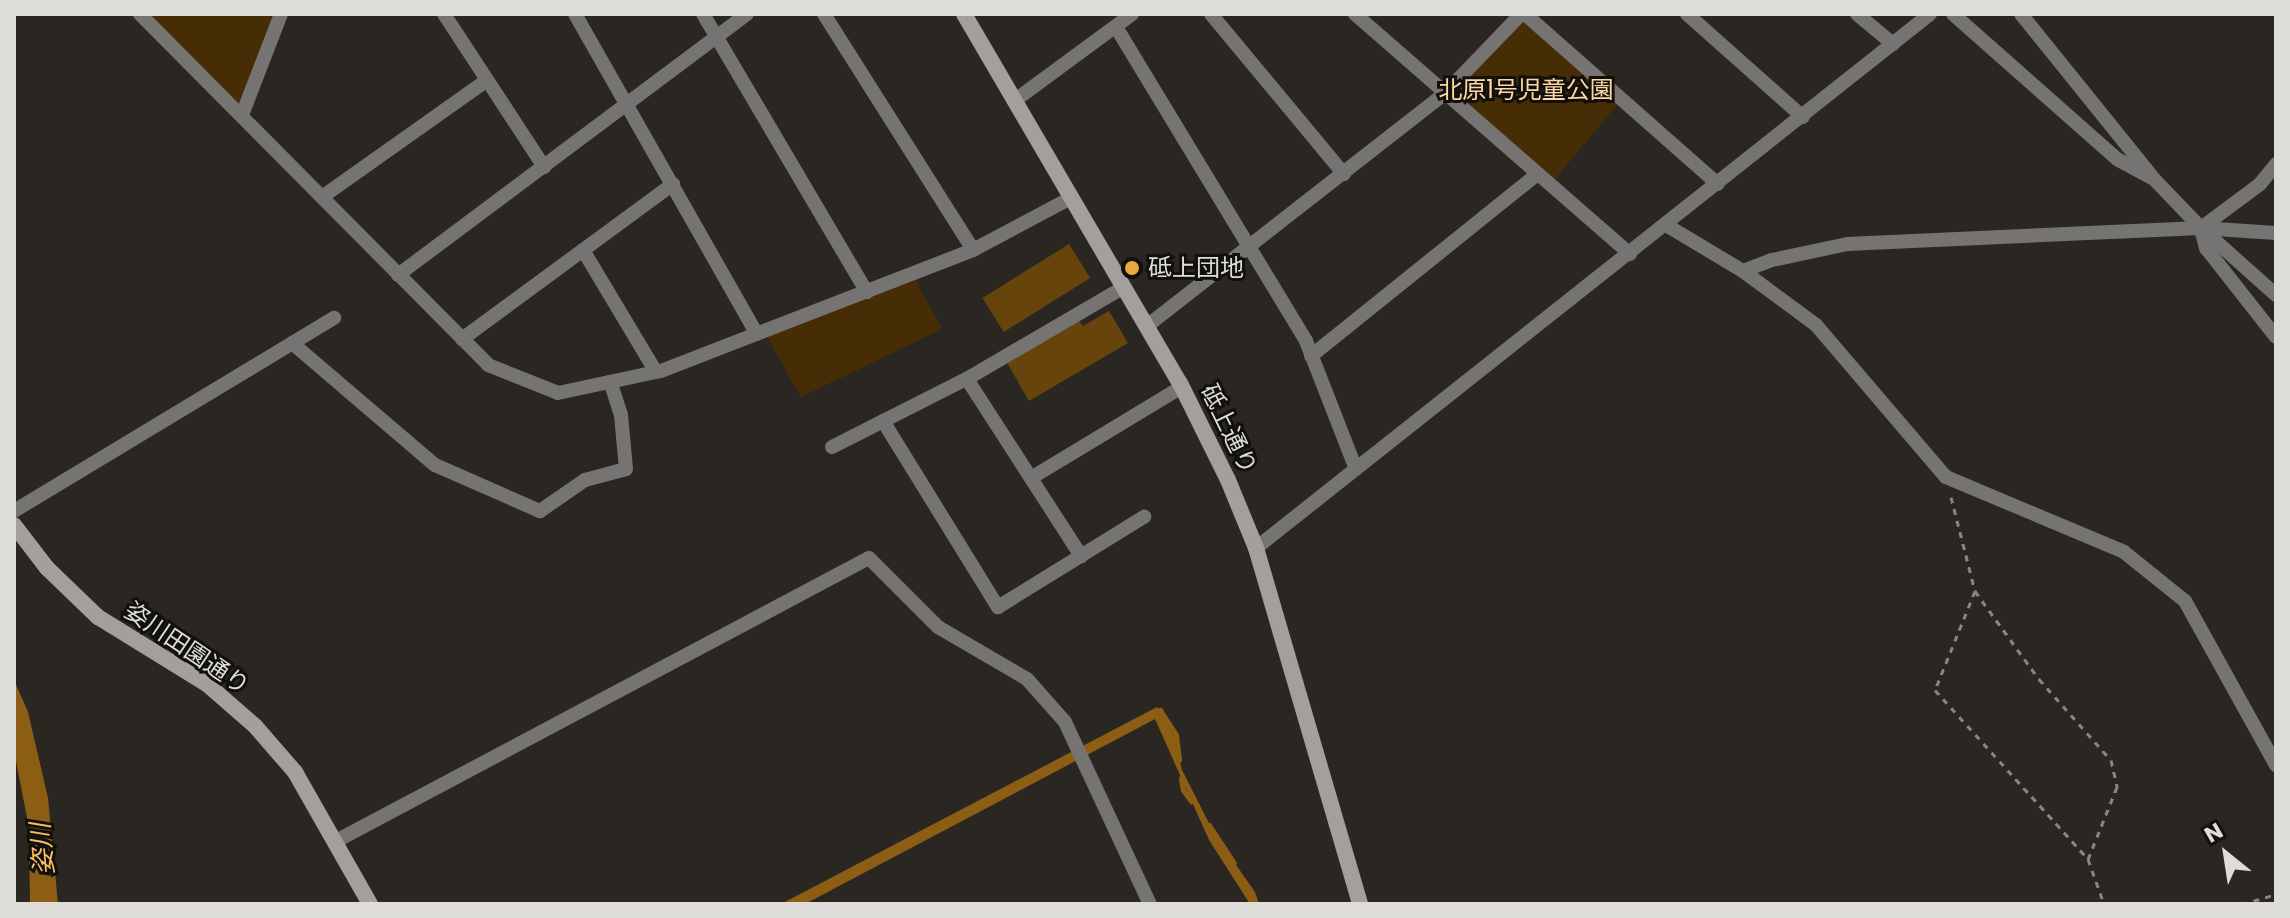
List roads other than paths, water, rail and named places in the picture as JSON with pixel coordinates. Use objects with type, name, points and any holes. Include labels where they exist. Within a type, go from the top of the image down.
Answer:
[{"type":"street","points":[[140,14],[488,365],[558,393],[656,372],[757,334],[973,250],[1071,198]]},
{"type":"street","points":[[242,115],[281,14]]},
{"type":"street","points":[[444,14],[544,167]]},
{"type":"street","points":[[575,14],[757,334]]},
{"type":"street","points":[[703,14],[867,292]]},
{"type":"street","points":[[398,275],[747,14]]},
{"type":"street","points":[[824,14],[973,250]]},
{"type":"street","name":"砥上通り","points":[[964,14],[1182,387],[1228,480],[1256,548],[1360,904]]},
{"type":"street","points":[[1014,101],[1132,14]]},
{"type":"street","points":[[1211,14],[1344,174]]},
{"type":"street","points":[[1355,14],[1630,254]]},
{"type":"street","points":[[1147,326],[1250,249],[1444,94],[1523,14],[1718,184]]},
{"type":"street","points":[[1687,14],[1803,117]]},
{"type":"street","points":[[1857,14],[1893,44]]},
{"type":"street","points":[[1256,548],[1930,14]]},
{"type":"street","points":[[1953,14],[2117,159],[2154,179]]},
{"type":"street","points":[[2021,14],[2154,179],[2201,228],[2276,295]]},
{"type":"street","points":[[1116,27],[1311,356],[1356,469]]},
{"type":"street","points":[[322,197],[487,80]]},
{"type":"street","points":[[2201,228],[2260,184],[2276,164]]},
{"type":"street","points":[[1311,356],[1537,174]]},
{"type":"street","points":[[462,339],[673,184]]},
{"type":"street","points":[[1666,225],[1743,271],[1816,325],[1946,477],[2124,552],[2185,601],[2276,765]]},
{"type":"street","points":[[2201,228],[2206,248],[2276,337]]},
{"type":"street","points":[[1743,271],[1772,260],[1847,244],[2201,228],[2276,233]]},
{"type":"street","points":[[583,250],[656,372]]},
{"type":"street","points":[[832,447],[967,379],[1124,287]]},
{"type":"street","points":[[14,511],[334,318]]},
{"type":"street","points":[[292,343],[435,465],[540,511],[585,480],[626,469],[621,415],[610,382]]},
{"type":"street","points":[[967,379],[1081,556]]},
{"type":"street","points":[[1031,478],[1182,387]]},
{"type":"street","points":[[883,421],[998,607],[1144,517]]},
{"type":"street","name":"姿川田園通り","points":[[14,525],[47,568],[98,617],[208,685],[255,726],[295,772],[370,904]]},
{"type":"street","points":[[336,841],[869,558],[938,627],[1027,679],[1065,722],[1150,904]]},
{"type":"water","name":"姿川","points":[[14,680],[28,712],[48,798],[58,904],[30,904],[29,828],[14,751]]},
{"type":"water","points":[[1157,707],[1174,736],[1182,770],[1215,835],[1255,892],[1259,904],[1250,904],[1209,840],[1155,719],[805,904],[781,904]]},
{"type":"waterway","points":[[1154,713],[1160,710],[1176,735],[1179,760]]},
{"type":"waterway","points":[[1181,778],[1183,790],[1191,801]]},
{"type":"waterway","points":[[1209,825],[1234,863]]},
{"type":"place","name":"砥上団地","points":[[1132,268]]},
{"type":"park label","name":"北原1号児童公園","points":[[1526,90]]}]
